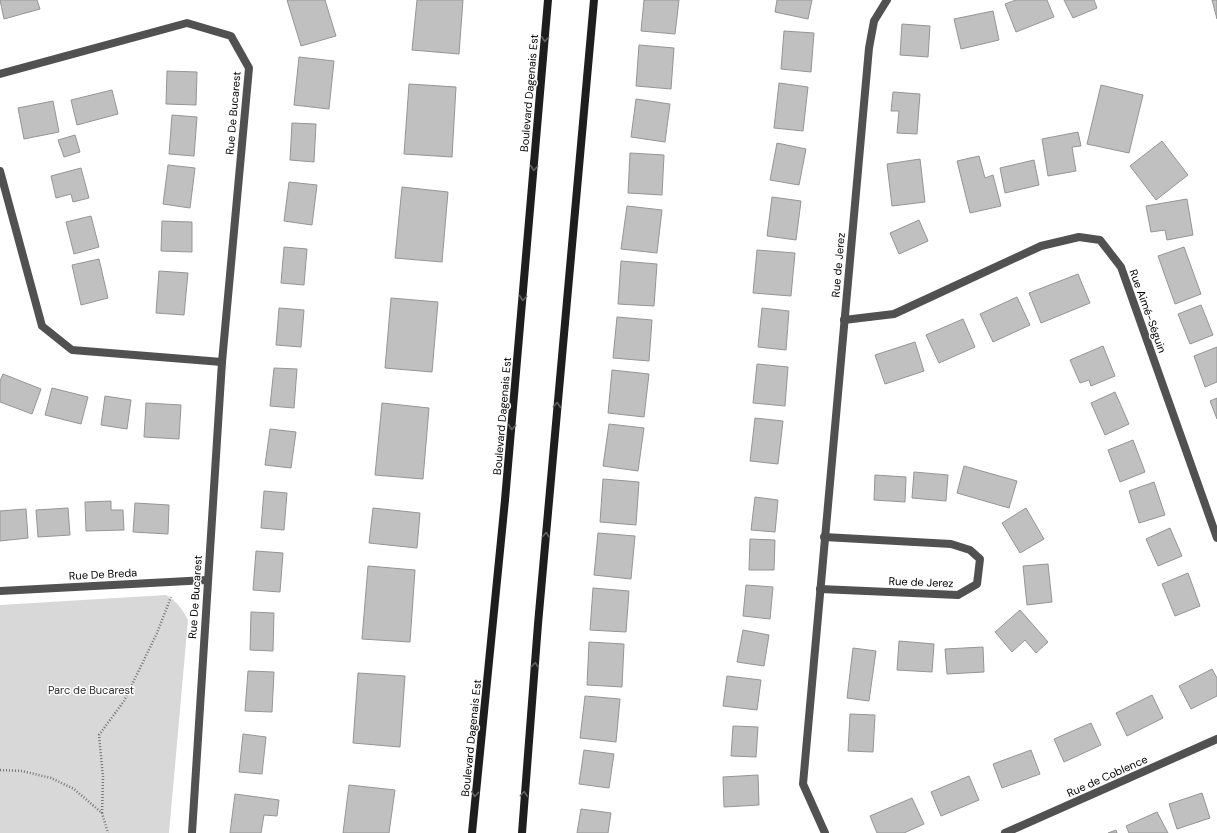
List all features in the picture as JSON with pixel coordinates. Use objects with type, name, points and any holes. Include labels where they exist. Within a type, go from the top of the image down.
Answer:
[{"type":"main road","name":"Boulevard Dagenais Est","points":[[472,833],[504,516],[548,0]]},
{"type":"main road","points":[[522,833],[542,576],[594,0]]},
{"type":"street","name":"Rue de Jerez","points":[[825,833],[803,784],[869,48],[874,21],[887,0]]},
{"type":"street","name":"Rue De Bucarest","points":[[0,74],[187,23],[231,36],[249,68],[222,362],[192,833]]},
{"type":"street","points":[[0,171],[42,326],[72,350],[222,362]]},
{"type":"street","name":"Rue Aimé-Séguin","points":[[844,320],[894,314],[1041,246],[1079,237],[1100,240],[1121,267],[1217,538]]},
{"type":"street","name":"Rue de Jerez","points":[[820,589],[958,594],[977,584],[980,559],[970,550],[951,544],[824,537]]},
{"type":"street","name":"Rue De Breda","points":[[0,591],[207,580]]},
{"type":"street","name":"Rue de Coblence","points":[[1005,833],[1217,739]]},
{"type":"path","points":[[108,833],[102,813],[103,777],[99,735],[127,694],[157,633],[176,582]]},
{"type":"path","points":[[0,770],[22,771],[51,778],[74,789],[102,813]]},
{"type":"green space","name":"Parc de Bucarest","points":[[166,595],[179,606],[188,620],[169,833],[0,833],[0,605]]},
{"type":"building","points":[[0,0],[37,0],[40,9],[4,19]]},
{"type":"building","points":[[287,0],[325,0],[336,36],[301,46]]},
{"type":"building","points":[[417,0],[463,0],[459,54],[412,50]]},
{"type":"building","points":[[644,0],[679,0],[675,34],[641,31]]},
{"type":"building","points":[[777,0],[812,0],[808,19],[775,12]]},
{"type":"building","points":[[1016,0],[1047,0],[1054,17],[1016,32],[1005,4]]},
{"type":"building","points":[[1064,0],[1094,0],[1097,8],[1073,18]]},
{"type":"building","points":[[1212,0],[1217,0],[1217,19]]},
{"type":"building","points":[[993,11],[999,40],[961,49],[954,19]]},
{"type":"building","points":[[902,24],[930,26],[928,57],[900,55]]},
{"type":"building","points":[[784,31],[814,33],[811,72],[781,69]]},
{"type":"building","points":[[639,45],[674,48],[671,89],[636,86]]},
{"type":"building","points":[[299,57],[334,61],[329,109],[294,105]]},
{"type":"building","points":[[167,71],[197,72],[196,105],[166,104]]},
{"type":"building","points":[[779,83],[808,87],[803,131],[774,128]]},
{"type":"building","points":[[409,84],[456,87],[452,157],[404,154]]},
{"type":"building","points":[[1101,85],[1143,95],[1129,153],[1087,144]]},
{"type":"building","points":[[112,90],[118,114],[77,125],[71,100]]},
{"type":"building","points":[[893,92],[920,94],[917,134],[897,133],[899,111],[891,111]]},
{"type":"building","points":[[636,99],[670,104],[665,142],[631,137]]},
{"type":"building","points":[[53,101],[59,132],[24,139],[18,108]]},
{"type":"building","points":[[172,115],[197,117],[194,156],[169,154]]},
{"type":"building","points":[[292,123],[316,124],[314,162],[290,160]]},
{"type":"building","points":[[1078,132],[1081,146],[1072,147],[1076,171],[1048,176],[1042,139]]},
{"type":"building","points":[[75,135],[80,152],[64,157],[58,140]]},
{"type":"building","points":[[1162,141],[1188,175],[1156,200],[1130,166]]},
{"type":"building","points":[[777,143],[806,149],[799,185],[770,180]]},
{"type":"building","points":[[630,153],[664,155],[662,195],[628,193]]},
{"type":"building","points":[[979,156],[985,178],[993,175],[1001,206],[970,213],[957,161]]},
{"type":"building","points":[[920,159],[925,202],[892,206],[887,164]]},
{"type":"building","points":[[1034,160],[1039,185],[1005,193],[1000,168]]},
{"type":"building","points":[[168,165],[195,168],[190,208],[163,204]]},
{"type":"building","points":[[81,168],[89,198],[73,202],[71,194],[56,198],[51,176]]},
{"type":"building","points":[[289,182],[317,185],[312,225],[284,221]]},
{"type":"building","points":[[402,187],[448,192],[442,262],[395,258]]},
{"type":"building","points":[[772,197],[801,201],[796,240],[767,236]]},
{"type":"building","points":[[1187,199],[1193,235],[1167,240],[1165,230],[1151,232],[1146,206]]},
{"type":"building","points":[[627,206],[662,210],[657,253],[621,249]]},
{"type":"building","points":[[91,216],[99,247],[74,254],[66,222]]},
{"type":"building","points":[[919,220],[928,241],[899,254],[890,233]]},
{"type":"building","points":[[162,221],[192,222],[192,252],[161,251]]},
{"type":"building","points":[[284,247],[307,249],[304,285],[281,283]]},
{"type":"building","points":[[1184,247],[1201,294],[1175,304],[1158,256]]},
{"type":"building","points":[[757,250],[795,253],[791,296],[753,293]]},
{"type":"building","points":[[99,259],[108,298],[81,305],[72,265]]},
{"type":"building","points":[[621,261],[657,264],[654,306],[618,304]]},
{"type":"building","points":[[159,271],[188,273],[184,315],[156,313]]},
{"type":"building","points":[[1078,274],[1090,303],[1041,323],[1029,293]]},
{"type":"building","points":[[1017,297],[1030,325],[993,342],[980,314]]},
{"type":"building","points":[[391,298],[438,302],[432,372],[385,368]]},
{"type":"building","points":[[1201,305],[1213,335],[1190,344],[1178,314]]},
{"type":"building","points":[[279,308],[304,310],[301,347],[276,345]]},
{"type":"building","points":[[762,308],[789,311],[786,350],[758,347]]},
{"type":"building","points":[[617,317],[652,320],[649,361],[613,358]]},
{"type":"building","points":[[963,319],[975,347],[939,363],[926,335]]},
{"type":"building","points":[[915,342],[924,371],[885,384],[875,355]]},
{"type":"building","points":[[1103,346],[1115,376],[1091,386],[1089,380],[1080,383],[1070,360]]},
{"type":"building","points":[[1217,347],[1217,382],[1205,387],[1194,356]]},
{"type":"building","points":[[757,364],[788,367],[785,406],[753,403]]},
{"type":"building","points":[[274,368],[297,369],[294,408],[270,406]]},
{"type":"building","points":[[612,370],[649,374],[644,417],[608,413]]},
{"type":"building","points":[[3,374],[41,389],[32,414],[0,402],[0,381]]},
{"type":"building","points":[[52,388],[88,397],[81,424],[45,415]]},
{"type":"building","points":[[1115,392],[1129,424],[1105,435],[1091,403]]},
{"type":"building","points":[[105,396],[131,400],[127,429],[101,425]]},
{"type":"building","points":[[1217,398],[1217,419],[1210,401]]},
{"type":"building","points":[[146,403],[181,405],[179,439],[144,437]]},
{"type":"building","points":[[382,403],[429,408],[423,479],[375,475]]},
{"type":"building","points":[[755,418],[783,421],[778,464],[750,461]]},
{"type":"building","points":[[609,424],[644,428],[638,471],[603,466]]},
{"type":"building","points":[[270,429],[296,432],[291,468],[265,465]]},
{"type":"building","points":[[1133,440],[1145,472],[1120,482],[1108,450]]},
{"type":"building","points":[[964,466],[1017,481],[1009,508],[957,493]]},
{"type":"building","points":[[914,472],[948,475],[946,501],[912,498]]},
{"type":"building","points":[[875,475],[906,477],[905,502],[874,500]]},
{"type":"building","points":[[603,479],[639,482],[636,525],[600,522]]},
{"type":"building","points":[[1154,482],[1165,515],[1139,523],[1129,491]]},
{"type":"building","points":[[264,491],[287,493],[284,530],[261,528]]},
{"type":"building","points":[[755,497],[778,500],[775,532],[751,530]]},
{"type":"building","points":[[111,501],[111,510],[123,510],[124,530],[86,531],[85,502]]},
{"type":"building","points":[[135,503],[169,505],[168,534],[133,532]]},
{"type":"building","points":[[68,508],[70,535],[38,537],[36,510]]},
{"type":"building","points":[[373,508],[420,513],[417,548],[369,543]]},
{"type":"building","points":[[1026,508],[1044,539],[1020,553],[1002,523]]},
{"type":"building","points":[[26,509],[28,538],[0,541],[0,511]]},
{"type":"building","points":[[1170,528],[1182,556],[1158,566],[1146,539]]},
{"type":"building","points":[[598,533],[635,536],[631,579],[594,575]]},
{"type":"building","points":[[750,539],[775,540],[774,570],[749,570]]},
{"type":"building","points":[[256,551],[283,553],[280,592],[253,590]]},
{"type":"building","points":[[1048,564],[1052,602],[1027,605],[1023,566]]},
{"type":"building","points":[[368,566],[415,570],[410,642],[362,639]]},
{"type":"building","points":[[1188,573],[1200,606],[1175,616],[1162,584]]},
{"type":"building","points":[[746,585],[773,587],[770,619],[743,616]]},
{"type":"building","points":[[593,588],[629,591],[626,632],[590,630]]},
{"type":"building","points":[[1020,610],[1048,642],[1036,653],[1025,640],[1012,652],[995,632]]},
{"type":"building","points":[[251,612],[274,613],[273,651],[250,650]]},
{"type":"building","points":[[743,630],[769,635],[764,666],[737,662]]},
{"type":"building","points":[[899,641],[934,644],[932,672],[897,670]]},
{"type":"building","points":[[589,642],[624,644],[622,687],[587,685]]},
{"type":"building","points":[[983,647],[984,672],[947,674],[945,649]]},
{"type":"building","points":[[853,648],[876,651],[869,701],[847,698]]},
{"type":"building","points":[[1212,669],[1217,678],[1217,696],[1191,709],[1179,686]]},
{"type":"building","points":[[248,671],[274,672],[272,712],[245,711]]},
{"type":"building","points":[[358,673],[405,676],[400,747],[353,743]]},
{"type":"building","points":[[727,676],[761,680],[757,710],[723,706]]},
{"type":"building","points":[[1152,695],[1163,718],[1127,736],[1116,713]]},
{"type":"building","points":[[585,696],[620,699],[616,742],[580,738]]},
{"type":"building","points":[[850,714],[875,715],[873,752],[848,751]]},
{"type":"building","points":[[1091,723],[1101,745],[1064,762],[1054,739]]},
{"type":"building","points":[[733,726],[758,727],[756,757],[731,756]]},
{"type":"building","points":[[243,734],[266,737],[262,774],[239,772]]},
{"type":"building","points":[[584,750],[614,754],[609,788],[579,784]]},
{"type":"building","points":[[1031,750],[1040,774],[1002,788],[993,764]]},
{"type":"building","points":[[758,775],[759,805],[724,807],[723,777]]},
{"type":"building","points":[[969,776],[979,800],[941,816],[931,792]]},
{"type":"building","points":[[349,785],[395,790],[389,833],[343,833]]},
{"type":"building","points":[[1202,793],[1210,818],[1177,829],[1169,804]]},
{"type":"building","points":[[235,794],[279,800],[277,816],[264,815],[261,833],[230,833]]},
{"type":"building","points":[[912,798],[924,824],[904,833],[877,833],[870,816]]},
{"type":"building","points":[[581,809],[611,813],[608,833],[577,833]]},
{"type":"building","points":[[1157,812],[1168,833],[1129,833],[1126,826]]},
{"type":"building","points":[[1116,830],[1117,833],[1108,833]]}]
